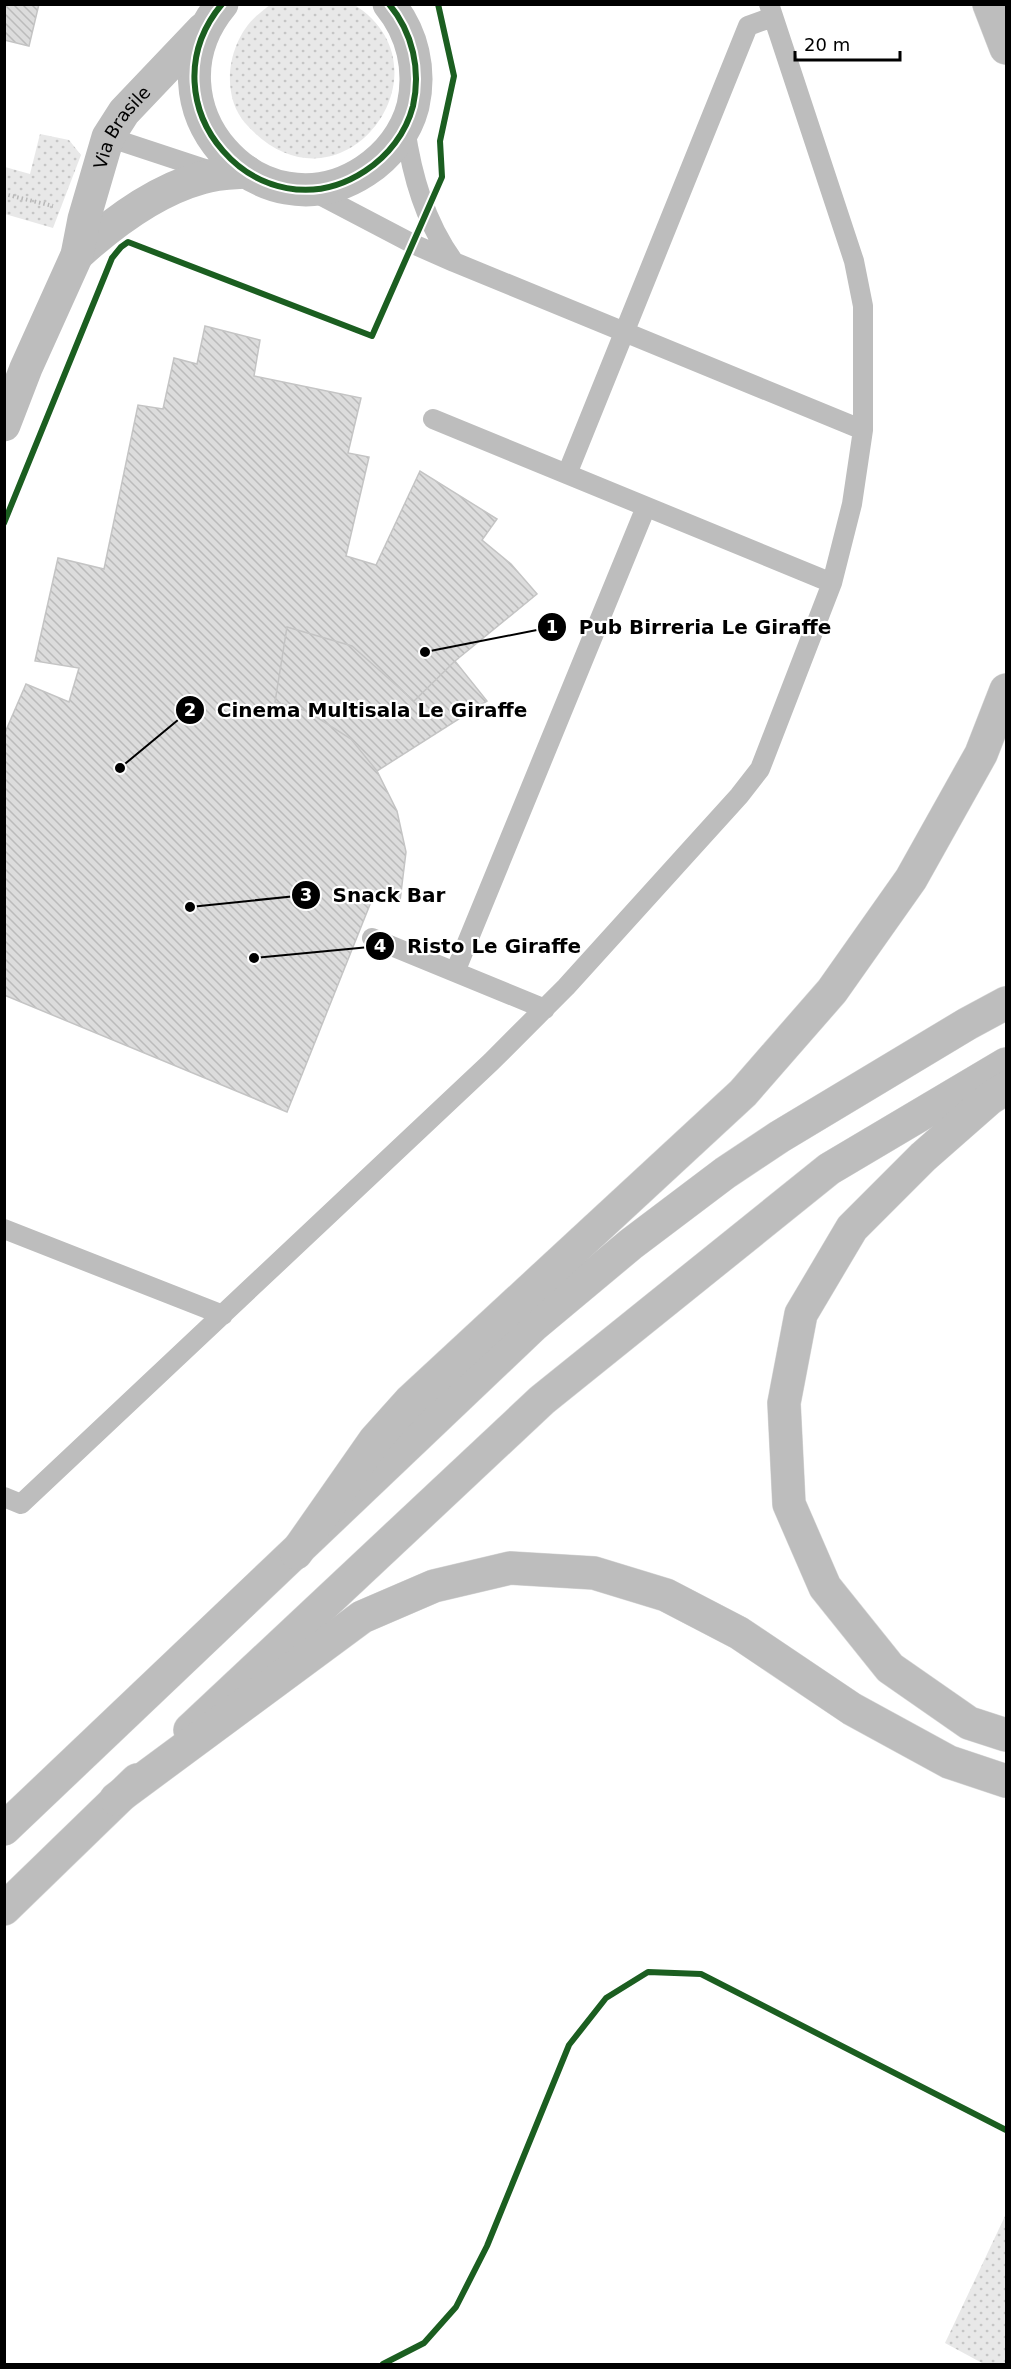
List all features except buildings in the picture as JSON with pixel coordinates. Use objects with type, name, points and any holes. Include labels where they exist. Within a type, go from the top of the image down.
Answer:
[{"type":"main road","points":[[989,4],[1006,48]]},
{"type":"main road","points":[[216,13],[199,45],[195,63],[197,101],[204,124],[215,142],[235,163],[234,173],[276,185],[307,189],[329,186],[361,174],[382,158],[405,127],[411,114],[416,85],[414,55],[406,31],[390,5]]},
{"type":"main road","name":"Via Brasile","points":[[4,425],[26,368],[77,255],[84,219],[108,137],[124,112],[216,13]]},
{"type":"main road","name":"Via Brasile","points":[[77,255],[106,229],[167,191],[203,177],[234,173]]},
{"type":"main road","points":[[296,1553],[375,1440],[410,1401],[743,1093],[832,990],[911,879],[981,754],[1006,690]]},
{"type":"main road","points":[[4,1829],[534,1325],[631,1244],[725,1173],[779,1137],[1006,1003]]},
{"type":"main road","points":[[4,1910],[116,1799],[542,1401],[829,1169],[1006,1064]]},
{"type":"main road","points":[[1006,1088],[989,1099],[923,1157],[852,1228],[801,1314],[784,1403],[789,1504],[825,1587],[890,1668],[969,1723],[1006,1735]]},
{"type":"main road","points":[[116,1799],[362,1617],[434,1586],[510,1568],[594,1573],[666,1595],[739,1633],[852,1709],[949,1762],[1006,1781]]},
{"type":"lane","points":[[4,1497],[21,1504],[545,1009],[739,796],[760,769],[832,583],[852,504],[863,430],[863,306],[854,261],[771,11],[748,26],[567,474]]},
{"type":"lane","points":[[405,127],[410,161],[418,191],[437,236],[454,262]]},
{"type":"lane","points":[[108,137],[234,173]]},
{"type":"lane","points":[[307,189],[413,244],[454,262],[863,430]]},
{"type":"lane","points":[[433,419],[832,583]]},
{"type":"lane","points":[[455,972],[646,507]]},
{"type":"lane","points":[[372,938],[545,1009]]},
{"type":"lane","points":[[4,1229],[223,1315]]},
{"type":"shaded area","points":[[273,4],[353,4],[383,32],[394,65],[390,98],[374,127],[349,149],[317,158],[282,151],[246,124],[237,111],[232,97],[231,66],[241,36],[249,23]]},
{"type":"shaded area","points":[[40,134],[69,140],[81,155],[53,228],[5,214],[5,167],[30,174]]},
{"type":"shaded area","points":[[1006,2214],[1006,2364],[984,2364],[945,2343]]},
{"type":"cycle path","points":[[222,4],[200,43],[195,82],[203,119],[223,151],[252,175],[287,188],[325,188],[365,171],[388,151],[406,125],[413,106],[415,66],[413,52],[404,27],[389,4]]},
{"type":"cycle path","points":[[4,523],[112,258],[128,242],[372,336],[442,177],[440,141],[454,76],[438,4]]},
{"type":"cycle path","points":[[383,2364],[424,2343],[456,2307],[487,2246],[569,2045],[606,1998],[648,1972],[701,1974],[1006,2130]]},
{"type":"place","name":"Pub Birreria Le Giraffe","points":[[425,652]]},
{"type":"place","name":"Cinema Multisala Le Giraffe","points":[[120,768]]},
{"type":"place","name":"Snack Bar","points":[[190,907]]},
{"type":"place","name":"Risto Le Giraffe","points":[[254,958]]}]
